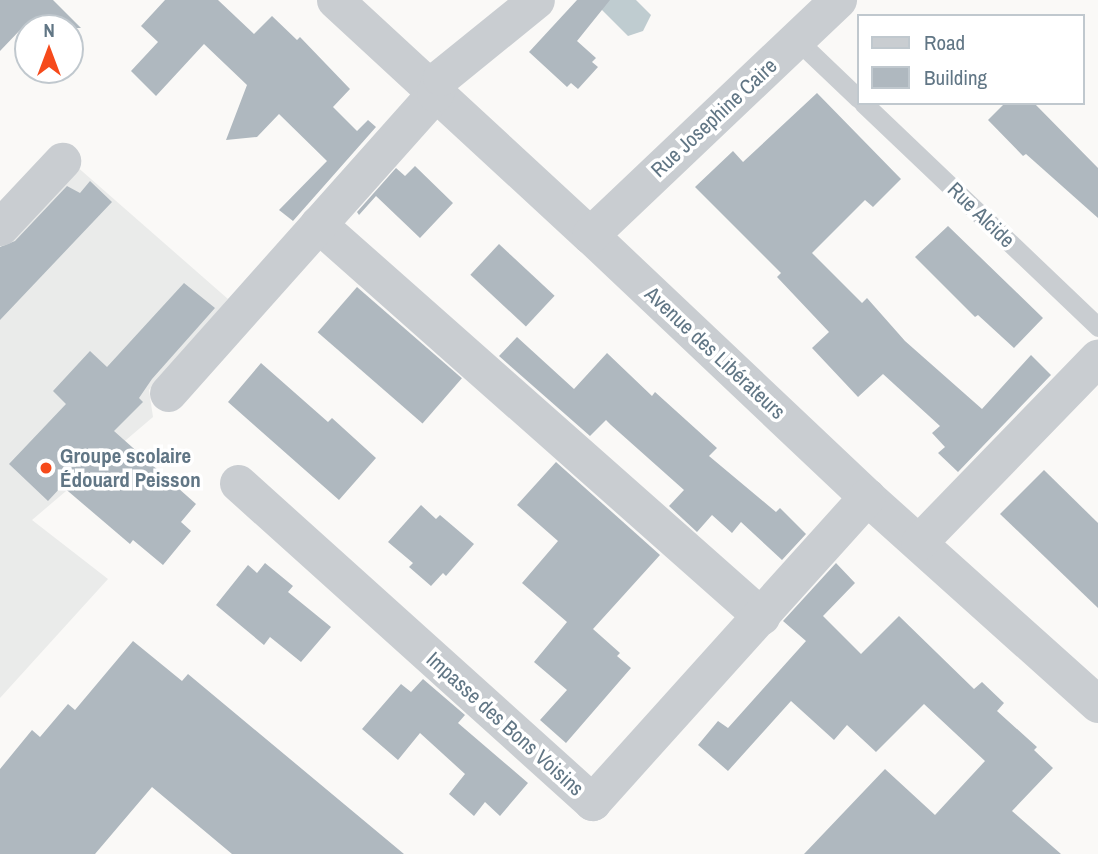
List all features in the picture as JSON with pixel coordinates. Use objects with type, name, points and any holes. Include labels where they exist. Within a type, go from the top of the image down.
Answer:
[{"type":"street","name":"Avenue des Libérateurs","points":[[334,0],[590,235],[867,497],[1098,704]]},
{"type":"street","points":[[168,393],[436,93],[441,77],[536,0]]},
{"type":"street","name":"Rue Josephine Caire","points":[[590,235],[838,0]]},
{"type":"street","points":[[0,227],[62,161]]},
{"type":"street","points":[[318,224],[761,616]]},
{"type":"street","points":[[919,542],[1098,357]]},
{"type":"street","name":"Impasse des Bons Voisins","points":[[238,484],[592,802],[867,497]]},
{"type":"lane","points":[[796,39],[856,96]]},
{"type":"lane","name":"Rue Alcide","points":[[865,105],[1098,327]]},
{"type":"shaded area","points":[[592,0],[636,0],[651,15],[643,31],[628,36]]},
{"type":"shaded area","name":"Groupe scolaire Édouard Peisson","points":[[75,165],[228,299],[149,390],[153,417],[32,520],[108,579],[0,698],[0,245]]},
{"type":"building","points":[[0,0],[53,0],[67,14],[14,14],[14,36],[0,51]]},
{"type":"building","points":[[165,0],[218,0],[254,34],[272,16],[297,40],[300,37],[350,89],[333,107],[357,131],[368,120],[376,127],[293,221],[279,210],[327,161],[279,114],[257,137],[226,140],[247,85],[204,44],[156,96],[131,71],[158,42],[141,26]]},
{"type":"building","points":[[577,0],[610,0],[577,41],[596,58],[592,62],[598,67],[578,89],[571,83],[567,87],[529,52]]},
{"type":"building","points":[[817,93],[901,179],[873,207],[865,200],[812,253],[862,303],[867,298],[905,341],[982,409],[1031,355],[1051,375],[958,472],[938,453],[945,447],[932,433],[940,426],[883,374],[858,397],[812,348],[829,332],[777,277],[781,273],[695,187],[733,151],[743,162]]},
{"type":"building","points":[[1003,105],[1036,105],[1098,168],[1098,218],[1026,154],[1023,156],[988,120]]},
{"type":"building","points":[[415,166],[453,203],[420,238],[376,196],[359,215],[357,212],[396,168],[405,176]]},
{"type":"building","points":[[90,181],[112,202],[0,320],[0,247],[15,241],[67,186],[80,193]]},
{"type":"building","points":[[948,226],[1043,318],[1014,348],[978,315],[975,317],[915,257]]},
{"type":"building","points":[[499,244],[555,296],[526,327],[470,275]]},
{"type":"building","points":[[184,283],[215,308],[152,379],[139,398],[143,402],[114,431],[196,504],[181,522],[191,531],[163,565],[133,540],[130,544],[62,486],[48,501],[9,464],[66,404],[53,391],[90,351],[107,367]]},
{"type":"building","points":[[357,287],[462,378],[423,423],[318,332]]},
{"type":"building","points":[[517,337],[574,389],[607,353],[652,396],[655,392],[717,448],[709,456],[776,512],[780,508],[806,534],[782,560],[741,522],[732,533],[712,515],[697,532],[669,506],[684,490],[606,420],[590,436],[499,356]]},
{"type":"building","points":[[261,363],[328,422],[332,418],[376,458],[339,500],[228,402]]},
{"type":"building","points":[[556,462],[660,555],[593,629],[620,653],[617,656],[631,668],[566,743],[540,720],[567,690],[534,662],[567,622],[522,583],[558,541],[517,505]]},
{"type":"building","points":[[1044,470],[1098,523],[1098,608],[1000,514]]},
{"type":"building","points":[[421,505],[436,519],[440,515],[474,544],[446,576],[443,573],[431,586],[409,567],[413,563],[388,542]]},
{"type":"building","points":[[265,563],[293,586],[288,592],[331,627],[301,662],[270,637],[264,645],[216,605],[248,565],[257,573]]},
{"type":"building","points":[[836,563],[855,583],[823,616],[861,654],[899,616],[974,689],[982,682],[1004,703],[997,711],[1037,747],[1034,750],[1053,768],[1012,811],[1061,854],[804,854],[885,769],[935,815],[985,761],[924,704],[876,752],[847,725],[834,740],[791,701],[728,771],[698,745],[718,721],[728,728],[806,641],[783,621]]},
{"type":"building","points":[[133,641],[182,681],[188,674],[404,854],[232,854],[152,787],[95,854],[0,854],[0,769],[32,730],[40,737],[68,704],[75,710]]},
{"type":"building","points":[[423,679],[465,715],[458,723],[528,783],[500,816],[485,802],[474,816],[449,794],[465,774],[420,733],[398,760],[362,729],[401,684],[411,692]]},
{"type":"place","name":"Groupe scolaire Édouard Peisson","points":[[46,468]]}]
